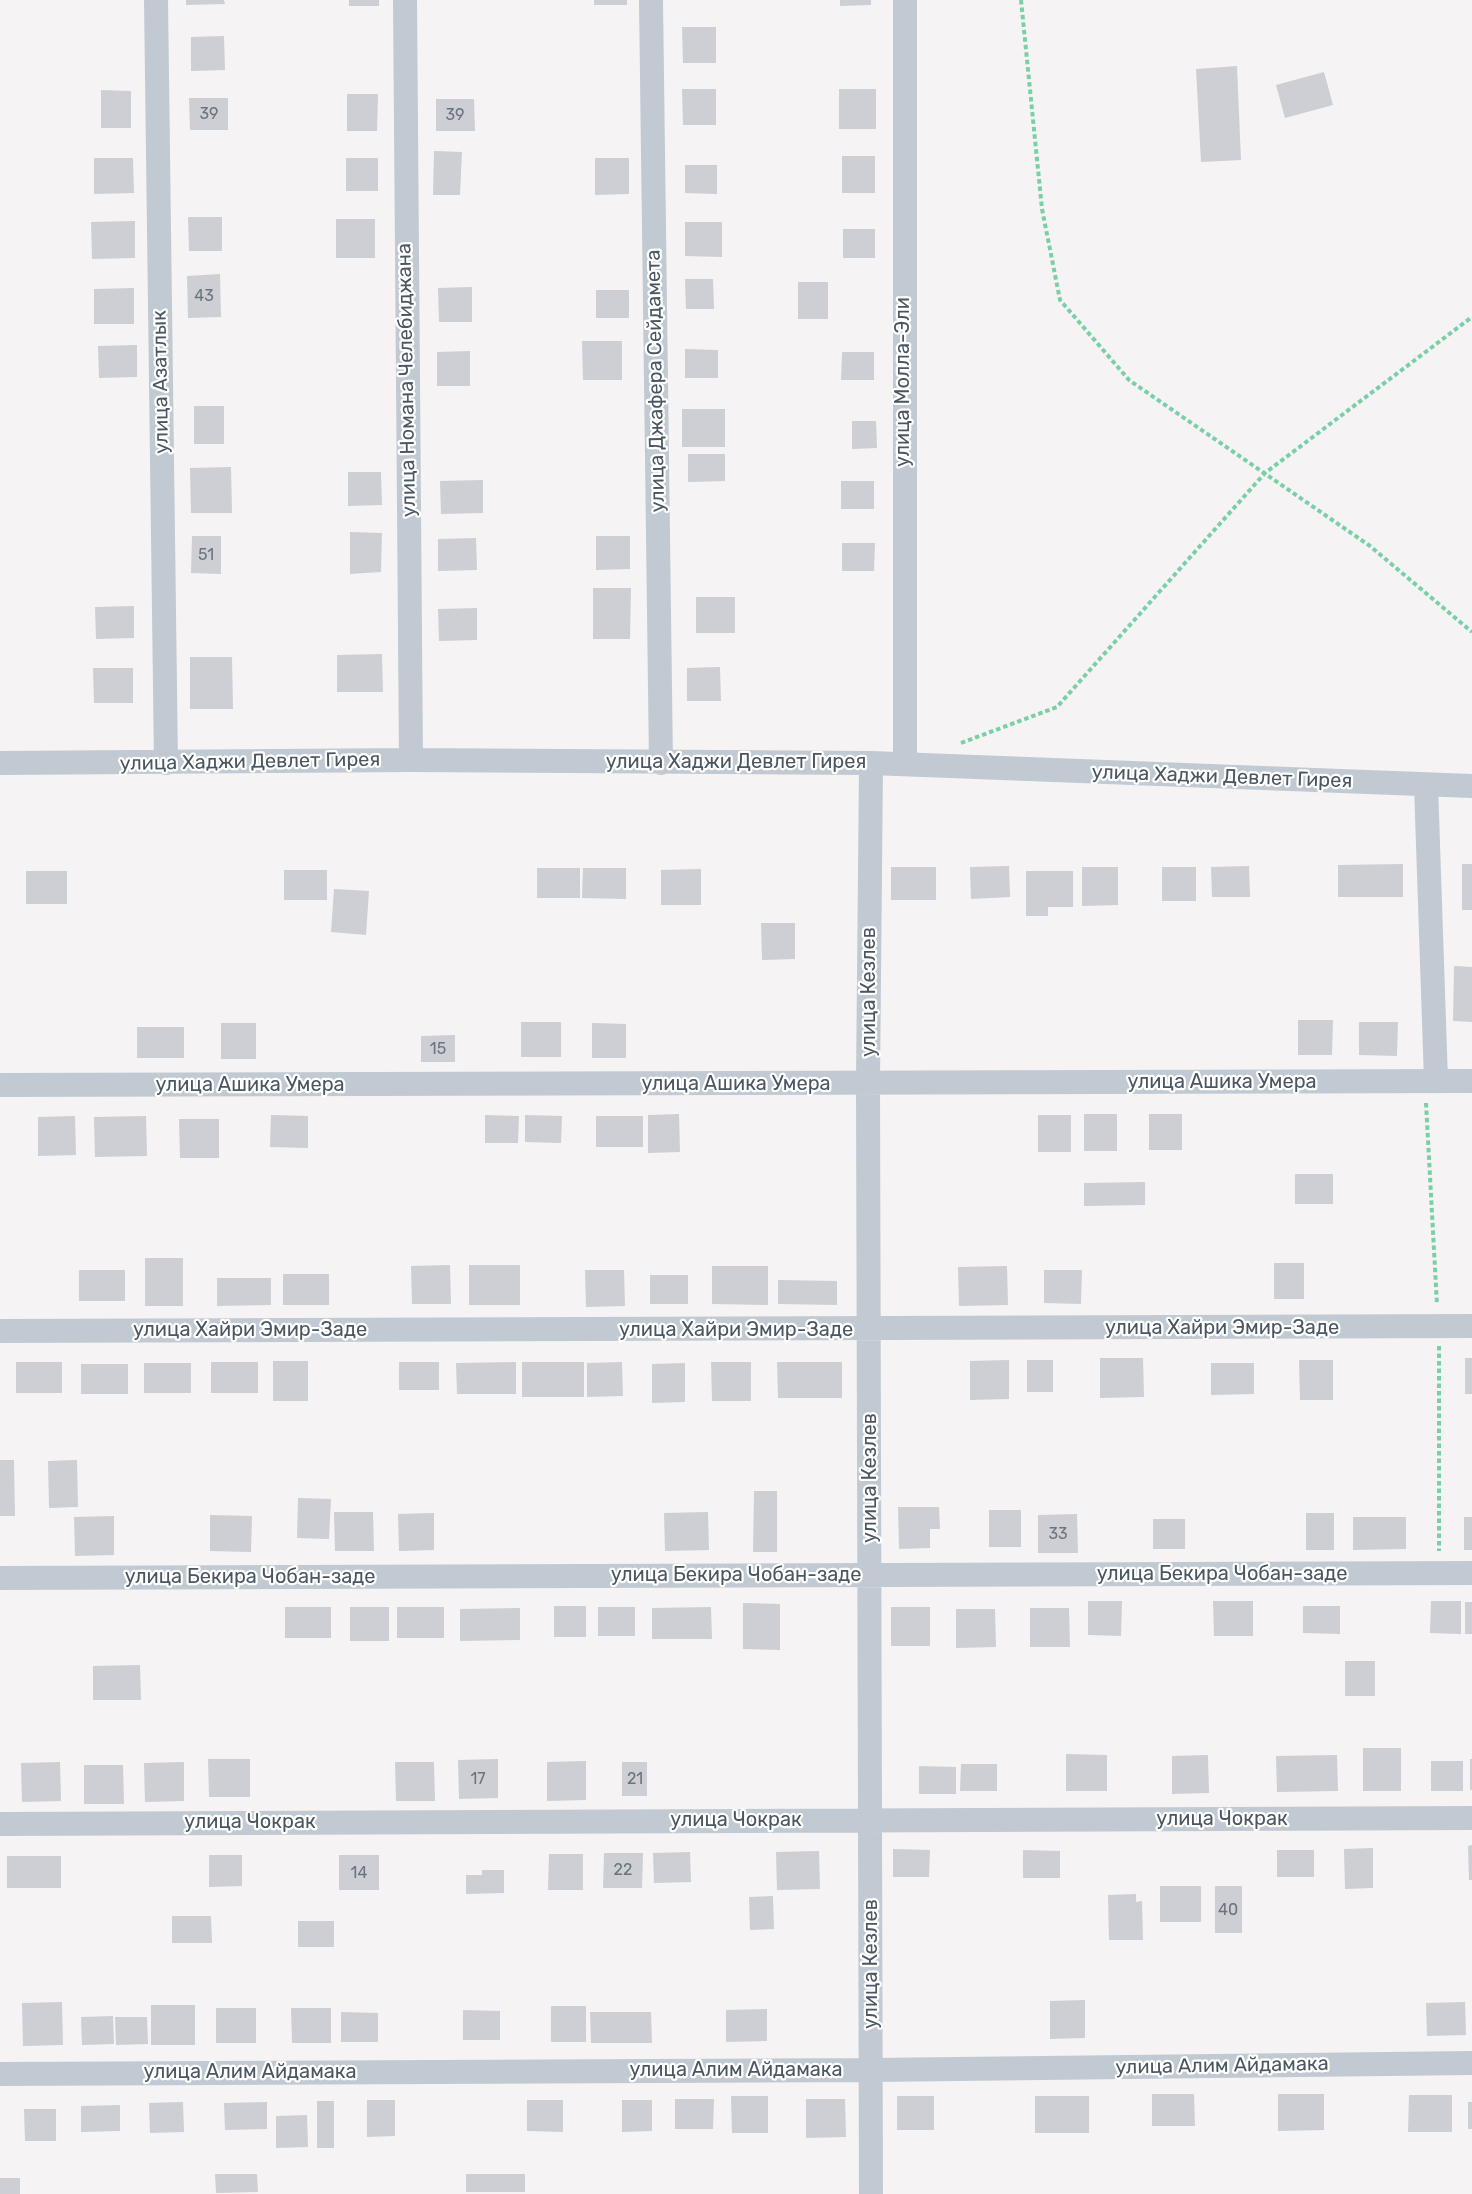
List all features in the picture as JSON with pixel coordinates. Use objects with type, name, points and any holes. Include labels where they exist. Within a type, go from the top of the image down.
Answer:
[{"type":"street","name":"улица Азатлык","points":[[156,0],[166,763]]},
{"type":"street","name":"улица Номана Челебиджана","points":[[405,0],[411,760]]},
{"type":"street","name":"улица Джафера Сейдамета","points":[[651,0],[661,763]]},
{"type":"street","name":"улица Молла-Эли","points":[[905,0],[905,764]]},
{"type":"street","name":"улица Хаджи Девлет Гирея","points":[[0,763],[411,760],[871,763],[1472,786]]},
{"type":"street","name":"улица Кезлев","points":[[871,763],[868,1083],[871,2194]]},
{"type":"street","points":[[1426,785],[1430,1081]]},
{"type":"street","name":"улица Ашика Умера","points":[[0,1085],[1472,1081]]},
{"type":"street","name":"улица Хайри Эмир-Заде","points":[[0,1331],[869,1330],[1472,1326]]},
{"type":"street","name":"улица Бекира Чобан-заде","points":[[0,1578],[1472,1573]]},
{"type":"street","name":"улица Чокрак","points":[[0,1824],[1472,1818]]},
{"type":"street","name":"улица Алим Айдамака","points":[[0,2073],[871,2070],[1472,2063]]},
{"type":"path","points":[[1021,0],[1042,209],[1060,300],[1129,380],[1370,546],[1472,632]]},
{"type":"path","points":[[959,744],[1057,707],[1265,473],[1472,317]]},
{"type":"path","points":[[1430,1081],[1439,1326],[1439,1573]]},
{"type":"building","points":[[186,0],[224,0],[225,4],[186,5]]},
{"type":"building","points":[[349,0],[379,0],[379,6],[349,6]]},
{"type":"building","points":[[594,0],[627,0],[627,5],[594,5]]},
{"type":"building","points":[[840,0],[871,0],[871,5],[840,6]]},
{"type":"building","points":[[682,27],[716,27],[716,63],[683,63]]},
{"type":"building","points":[[224,36],[225,70],[191,71],[191,37]]},
{"type":"building","points":[[1237,66],[1241,160],[1201,162],[1196,69]]},
{"type":"building","points":[[1324,72],[1333,105],[1285,118],[1276,85]]},
{"type":"building","points":[[682,89],[716,89],[716,125],[683,125]]},
{"type":"building","points":[[839,89],[876,89],[876,129],[839,129]]},
{"type":"building","points":[[101,90],[131,91],[131,128],[101,128]]},
{"type":"building","points":[[347,94],[378,94],[377,131],[347,131]]},
{"type":"building","points":[[189,98],[228,98],[228,130],[190,130]]},
{"type":"building","points":[[436,99],[474,99],[475,131],[436,131]]},
{"type":"building","points":[[434,151],[462,152],[460,195],[433,195]]},
{"type":"building","points":[[842,156],[875,156],[875,193],[842,193]]},
{"type":"building","points":[[94,158],[133,158],[134,193],[94,194]]},
{"type":"building","points":[[346,158],[378,158],[378,191],[346,191]]},
{"type":"building","points":[[595,158],[629,158],[629,194],[595,195]]},
{"type":"building","points":[[685,165],[717,165],[717,194],[685,193]]},
{"type":"building","points":[[188,217],[222,217],[222,251],[189,251]]},
{"type":"building","points":[[336,219],[375,219],[375,258],[336,258]]},
{"type":"building","points":[[135,221],[135,258],[92,259],[91,222]]},
{"type":"building","points":[[685,222],[722,222],[722,257],[685,256]]},
{"type":"building","points":[[843,229],[875,229],[875,258],[843,258]]},
{"type":"building","points":[[220,274],[221,317],[188,318],[187,276]]},
{"type":"building","points":[[685,279],[713,279],[714,309],[686,309]]},
{"type":"building","points":[[798,282],[828,282],[828,319],[798,319]]},
{"type":"building","points":[[472,287],[472,322],[439,322],[438,288]]},
{"type":"building","points":[[134,288],[134,324],[94,324],[94,289]]},
{"type":"building","points":[[596,290],[629,290],[629,318],[596,318]]},
{"type":"building","points":[[582,341],[622,341],[622,380],[583,380]]},
{"type":"building","points":[[137,345],[137,377],[99,378],[98,346]]},
{"type":"building","points":[[685,349],[718,350],[718,378],[685,378]]},
{"type":"building","points":[[470,351],[470,386],[437,386],[437,352]]},
{"type":"building","points":[[842,352],[874,352],[874,380],[841,380]]},
{"type":"building","points":[[194,406],[224,406],[224,444],[194,444]]},
{"type":"building","points":[[682,409],[725,409],[725,447],[682,447]]},
{"type":"building","points":[[852,421],[876,421],[877,448],[852,449]]},
{"type":"building","points":[[688,454],[725,454],[725,481],[688,482]]},
{"type":"building","points":[[231,467],[232,513],[191,513],[190,468]]},
{"type":"building","points":[[348,472],[381,472],[382,505],[348,506]]},
{"type":"building","points":[[483,480],[483,513],[441,514],[440,481]]},
{"type":"building","points":[[841,481],[874,481],[874,509],[841,509]]},
{"type":"building","points":[[350,532],[382,533],[381,572],[350,574]]},
{"type":"building","points":[[192,536],[221,536],[221,574],[191,573]]},
{"type":"building","points":[[596,536],[630,536],[630,569],[596,570]]},
{"type":"building","points":[[476,538],[477,570],[438,571],[438,539]]},
{"type":"building","points":[[842,543],[875,543],[874,571],[842,571]]},
{"type":"building","points":[[593,588],[631,588],[630,639],[593,639]]},
{"type":"building","points":[[696,597],[735,597],[735,633],[696,633]]},
{"type":"building","points":[[134,606],[134,638],[96,639],[95,607]]},
{"type":"building","points":[[477,608],[477,640],[439,641],[438,609]]},
{"type":"building","points":[[382,654],[383,692],[337,692],[337,655]]},
{"type":"building","points":[[190,657],[232,657],[233,709],[190,709]]},
{"type":"building","points":[[720,667],[721,701],[687,701],[687,668]]},
{"type":"building","points":[[93,668],[133,668],[133,703],[94,703]]},
{"type":"building","points":[[1403,864],[1403,897],[1338,897],[1338,865]]},
{"type":"building","points":[[1462,864],[1472,864],[1472,910],[1462,910]]},
{"type":"building","points":[[1009,866],[1010,897],[971,899],[970,867]]},
{"type":"building","points":[[1249,866],[1250,897],[1212,897],[1211,867]]},
{"type":"building","points":[[891,867],[936,867],[936,900],[891,900]]},
{"type":"building","points":[[1082,867],[1118,867],[1118,905],[1082,906]]},
{"type":"building","points":[[1162,867],[1196,867],[1196,901],[1162,901]]},
{"type":"building","points":[[537,868],[580,868],[580,898],[537,898]]},
{"type":"building","points":[[583,868],[626,868],[626,899],[582,898]]},
{"type":"building","points":[[701,869],[701,905],[661,905],[661,870]]},
{"type":"building","points":[[284,870],[327,870],[327,900],[284,900]]},
{"type":"building","points":[[26,871],[67,871],[67,904],[26,904]]},
{"type":"building","points":[[1026,871],[1073,871],[1073,907],[1048,907],[1048,916],[1026,916]]},
{"type":"building","points":[[334,889],[369,891],[366,935],[331,932]]},
{"type":"building","points":[[761,923],[795,923],[795,959],[762,960]]},
{"type":"building","points":[[1454,966],[1472,967],[1472,1022],[1453,1021]]},
{"type":"building","points":[[1298,1020],[1333,1020],[1332,1055],[1298,1055]]},
{"type":"building","points":[[521,1022],[561,1022],[561,1057],[521,1057]]},
{"type":"building","points":[[1359,1022],[1398,1022],[1397,1056],[1359,1055]]},
{"type":"building","points":[[221,1023],[256,1023],[256,1059],[221,1059]]},
{"type":"building","points":[[592,1023],[626,1024],[626,1058],[592,1058]]},
{"type":"building","points":[[137,1027],[184,1027],[184,1058],[137,1058]]},
{"type":"building","points":[[455,1035],[455,1062],[421,1062],[421,1036]]},
{"type":"building","points":[[679,1114],[680,1152],[648,1153],[648,1115]]},
{"type":"building","points":[[1084,1114],[1117,1114],[1117,1151],[1084,1151]]},
{"type":"building","points":[[1149,1114],[1182,1114],[1182,1150],[1149,1150]]},
{"type":"building","points":[[271,1115],[308,1116],[308,1148],[270,1147]]},
{"type":"building","points":[[485,1115],[519,1116],[518,1143],[485,1143]]},
{"type":"building","points":[[525,1115],[562,1116],[561,1143],[525,1142]]},
{"type":"building","points":[[1038,1115],[1071,1115],[1071,1152],[1038,1152]]},
{"type":"building","points":[[75,1116],[76,1155],[38,1156],[38,1117]]},
{"type":"building","points":[[146,1116],[147,1156],[95,1157],[94,1117]]},
{"type":"building","points":[[596,1116],[643,1116],[643,1147],[596,1147]]},
{"type":"building","points":[[179,1119],[219,1119],[219,1158],[180,1158]]},
{"type":"building","points":[[1295,1174],[1333,1174],[1333,1204],[1295,1204]]},
{"type":"building","points":[[1145,1182],[1145,1205],[1084,1206],[1084,1183]]},
{"type":"building","points":[[145,1258],[183,1258],[183,1306],[145,1306]]},
{"type":"building","points":[[1274,1263],[1304,1263],[1304,1299],[1274,1299]]},
{"type":"building","points":[[450,1265],[451,1304],[412,1304],[411,1266]]},
{"type":"building","points":[[469,1265],[520,1265],[520,1305],[469,1305]]},
{"type":"building","points":[[712,1266],[768,1266],[768,1305],[712,1304]]},
{"type":"building","points":[[1007,1266],[1008,1305],[959,1306],[958,1267]]},
{"type":"building","points":[[79,1270],[125,1270],[125,1301],[79,1301]]},
{"type":"building","points":[[585,1270],[624,1270],[625,1306],[586,1307]]},
{"type":"building","points":[[1044,1270],[1082,1270],[1081,1304],[1044,1303]]},
{"type":"building","points":[[283,1274],[329,1274],[329,1305],[283,1305]]},
{"type":"building","points":[[650,1275],[688,1275],[688,1304],[650,1304]]},
{"type":"building","points":[[217,1278],[271,1278],[271,1305],[217,1306]]},
{"type":"building","points":[[778,1280],[837,1281],[837,1305],[778,1304]]},
{"type":"building","points":[[1100,1358],[1143,1358],[1144,1397],[1100,1398]]},
{"type":"building","points":[[1465,1358],[1472,1358],[1472,1394],[1465,1394]]},
{"type":"building","points":[[1009,1360],[1009,1399],[970,1400],[970,1361]]},
{"type":"building","points":[[1027,1360],[1053,1360],[1053,1392],[1027,1392]]},
{"type":"building","points":[[1299,1360],[1333,1360],[1333,1400],[1300,1400]]},
{"type":"building","points":[[273,1361],[308,1361],[308,1401],[273,1401]]},
{"type":"building","points":[[16,1362],[62,1362],[62,1393],[16,1393]]},
{"type":"building","points":[[211,1362],[258,1362],[258,1393],[211,1393]]},
{"type":"building","points":[[399,1362],[439,1362],[439,1390],[399,1390]]},
{"type":"building","points":[[516,1362],[516,1394],[457,1394],[456,1363]]},
{"type":"building","points":[[522,1362],[584,1362],[584,1397],[522,1397]]},
{"type":"building","points":[[622,1362],[623,1396],[587,1397],[587,1363]]},
{"type":"building","points":[[711,1362],[751,1362],[751,1401],[712,1401]]},
{"type":"building","points":[[777,1362],[842,1362],[842,1398],[778,1398]]},
{"type":"building","points":[[144,1363],[191,1363],[191,1393],[144,1393]]},
{"type":"building","points":[[685,1363],[685,1402],[652,1403],[652,1364]]},
{"type":"building","points":[[1211,1363],[1254,1363],[1254,1394],[1211,1395]]},
{"type":"building","points":[[81,1364],[128,1364],[128,1394],[81,1394]]},
{"type":"building","points":[[0,1460],[14,1460],[15,1516],[0,1516]]},
{"type":"building","points":[[77,1460],[78,1507],[49,1508],[48,1461]]},
{"type":"building","points":[[754,1491],[777,1491],[777,1552],[753,1552]]},
{"type":"building","points":[[298,1498],[331,1499],[329,1539],[297,1538]]},
{"type":"building","points":[[898,1507],[939,1507],[940,1529],[930,1529],[930,1548],[899,1549]]},
{"type":"building","points":[[989,1510],[1021,1510],[1021,1547],[989,1547]]},
{"type":"building","points":[[334,1512],[373,1512],[374,1551],[335,1551]]},
{"type":"building","points":[[708,1512],[709,1550],[665,1551],[664,1513]]},
{"type":"building","points":[[434,1513],[434,1550],[399,1551],[398,1514]]},
{"type":"building","points":[[1306,1513],[1334,1513],[1334,1550],[1306,1550]]},
{"type":"building","points":[[1077,1514],[1078,1553],[1038,1553],[1038,1515]]},
{"type":"building","points":[[210,1515],[252,1516],[251,1552],[210,1551]]},
{"type":"building","points":[[114,1516],[114,1555],[75,1556],[74,1517]]},
{"type":"building","points":[[1353,1517],[1406,1517],[1406,1549],[1353,1550]]},
{"type":"building","points":[[1464,1517],[1472,1517],[1472,1550],[1464,1550]]},
{"type":"building","points":[[1153,1519],[1185,1519],[1185,1549],[1153,1549]]},
{"type":"building","points":[[1088,1601],[1122,1601],[1121,1636],[1088,1635]]},
{"type":"building","points":[[1213,1601],[1253,1601],[1253,1636],[1214,1636]]},
{"type":"building","points":[[1431,1601],[1461,1601],[1461,1634],[1430,1633]]},
{"type":"building","points":[[1465,1602],[1472,1602],[1472,1634],[1465,1634]]},
{"type":"building","points":[[743,1603],[780,1604],[780,1650],[743,1649]]},
{"type":"building","points":[[554,1606],[586,1606],[586,1637],[554,1637]]},
{"type":"building","points":[[1303,1606],[1340,1606],[1340,1634],[1303,1633]]},
{"type":"building","points":[[285,1607],[331,1607],[331,1638],[285,1638]]},
{"type":"building","points":[[350,1607],[389,1607],[389,1641],[350,1641]]},
{"type":"building","points":[[397,1607],[444,1607],[444,1638],[397,1638]]},
{"type":"building","points":[[598,1607],[635,1607],[635,1636],[598,1636]]},
{"type":"building","points":[[711,1607],[712,1639],[652,1639],[652,1608]]},
{"type":"building","points":[[891,1607],[930,1607],[930,1646],[891,1646]]},
{"type":"building","points":[[520,1608],[520,1640],[460,1641],[460,1609]]},
{"type":"building","points":[[1030,1608],[1069,1608],[1070,1647],[1030,1647]]},
{"type":"building","points":[[956,1609],[995,1609],[996,1647],[956,1648]]},
{"type":"building","points":[[1345,1661],[1375,1661],[1375,1696],[1345,1696]]},
{"type":"building","points":[[140,1665],[141,1700],[93,1700],[93,1666]]},
{"type":"building","points":[[1363,1748],[1401,1748],[1401,1791],[1363,1791]]},
{"type":"building","points":[[1066,1754],[1107,1755],[1107,1791],[1066,1791]]},
{"type":"building","points":[[1208,1755],[1209,1793],[1172,1794],[1172,1756]]},
{"type":"building","points":[[1337,1755],[1338,1791],[1277,1792],[1276,1756]]},
{"type":"building","points":[[208,1759],[250,1759],[250,1797],[209,1797]]},
{"type":"building","points":[[498,1759],[498,1798],[459,1799],[458,1760]]},
{"type":"building","points":[[1470,1759],[1472,1759],[1472,1790],[1470,1790]]},
{"type":"building","points":[[586,1761],[586,1800],[547,1801],[547,1762]]},
{"type":"building","points":[[1431,1761],[1463,1761],[1463,1791],[1431,1791]]},
{"type":"building","points":[[60,1762],[61,1801],[22,1802],[21,1763]]},
{"type":"building","points":[[184,1762],[184,1801],[145,1802],[144,1763]]},
{"type":"building","points":[[395,1762],[434,1762],[435,1801],[396,1801]]},
{"type":"building","points":[[622,1762],[647,1762],[647,1796],[622,1796]]},
{"type":"building","points":[[961,1764],[997,1764],[997,1791],[960,1791]]},
{"type":"building","points":[[84,1765],[123,1765],[124,1804],[84,1804]]},
{"type":"building","points":[[919,1766],[956,1767],[956,1794],[919,1794]]},
{"type":"building","points":[[1472,1845],[1472,1880],[1469,1880],[1468,1846]]},
{"type":"building","points":[[1373,1848],[1373,1888],[1345,1889],[1344,1849]]},
{"type":"building","points":[[893,1849],[930,1850],[929,1877],[893,1877]]},
{"type":"building","points":[[1023,1850],[1060,1851],[1060,1878],[1023,1878]]},
{"type":"building","points":[[1277,1850],[1314,1850],[1314,1877],[1277,1877]]},
{"type":"building","points":[[819,1851],[820,1889],[777,1890],[776,1852]]},
{"type":"building","points":[[690,1852],[691,1882],[654,1883],[653,1853]]},
{"type":"building","points":[[604,1853],[643,1853],[642,1888],[603,1888]]},
{"type":"building","points":[[549,1854],[583,1854],[583,1890],[548,1890]]},
{"type":"building","points":[[209,1855],[242,1855],[242,1886],[209,1887]]},
{"type":"building","points":[[339,1855],[379,1855],[379,1890],[339,1890]]},
{"type":"building","points":[[7,1856],[61,1856],[61,1888],[7,1888]]},
{"type":"building","points":[[482,1870],[504,1870],[504,1893],[466,1894],[466,1875],[482,1875]]},
{"type":"building","points":[[1160,1886],[1201,1886],[1201,1922],[1160,1922]]},
{"type":"building","points":[[1215,1886],[1242,1886],[1242,1933],[1215,1933]]},
{"type":"building","points":[[1136,1894],[1136,1902],[1142,1901],[1143,1940],[1109,1940],[1108,1895]]},
{"type":"building","points":[[773,1896],[774,1929],[750,1930],[749,1897]]},
{"type":"building","points":[[172,1916],[211,1916],[212,1943],[172,1943]]},
{"type":"building","points":[[298,1921],[334,1921],[334,1947],[298,1947]]},
{"type":"building","points":[[1085,2000],[1085,2038],[1050,2039],[1050,2001]]},
{"type":"building","points":[[62,2002],[63,2045],[23,2046],[22,2003]]},
{"type":"building","points":[[1465,2002],[1466,2035],[1427,2036],[1426,2003]]},
{"type":"building","points":[[151,2005],[195,2005],[195,2045],[151,2045]]},
{"type":"building","points":[[551,2006],[586,2006],[586,2042],[551,2042]]},
{"type":"building","points":[[216,2008],[256,2008],[256,2043],[216,2043]]},
{"type":"building","points":[[291,2008],[331,2008],[331,2043],[292,2043]]},
{"type":"building","points":[[767,2009],[767,2041],[726,2042],[726,2010]]},
{"type":"building","points":[[463,2010],[500,2011],[500,2040],[463,2040]]},
{"type":"building","points":[[341,2012],[378,2013],[378,2042],[341,2042]]},
{"type":"building","points":[[590,2012],[651,2012],[652,2043],[591,2043]]},
{"type":"building","points":[[113,2016],[114,2044],[82,2045],[81,2017]]},
{"type":"building","points":[[115,2017],[147,2017],[148,2044],[116,2045]]},
{"type":"building","points":[[1152,2094],[1194,2094],[1195,2126],[1152,2126]]},
{"type":"building","points":[[1278,2094],[1324,2094],[1324,2130],[1278,2131]]},
{"type":"building","points":[[1409,2095],[1452,2095],[1452,2132],[1408,2132]]},
{"type":"building","points":[[731,2096],[768,2096],[768,2133],[732,2133]]},
{"type":"building","points":[[897,2096],[934,2096],[934,2130],[897,2130]]},
{"type":"building","points":[[1035,2096],[1089,2096],[1089,2133],[1035,2133]]},
{"type":"building","points":[[675,2099],[714,2099],[713,2129],[675,2129]]},
{"type":"building","points":[[806,2099],[845,2099],[846,2137],[806,2138]]},
{"type":"building","points":[[367,2100],[395,2100],[395,2136],[367,2137]]},
{"type":"building","points":[[527,2100],[563,2100],[563,2132],[527,2131]]},
{"type":"building","points":[[622,2100],[652,2100],[652,2131],[622,2132]]},
{"type":"building","points":[[317,2101],[334,2101],[334,2148],[317,2148]]},
{"type":"building","points":[[183,2102],[184,2132],[150,2133],[149,2103]]},
{"type":"building","points":[[267,2102],[267,2129],[225,2130],[224,2103]]},
{"type":"building","points":[[1468,2102],[1472,2102],[1472,2129],[1468,2129]]},
{"type":"building","points":[[120,2105],[120,2131],[81,2132],[81,2106]]},
{"type":"building","points":[[24,2109],[56,2109],[56,2141],[25,2141]]},
{"type":"building","points":[[307,2115],[308,2147],[276,2148],[276,2116]]},
{"type":"building","points":[[215,2174],[257,2174],[258,2192],[216,2193]]},
{"type":"building","points":[[466,2174],[525,2174],[525,2192],[466,2192]]},
{"type":"building","points":[[0,2178],[20,2178],[20,2194],[0,2194]]}]
